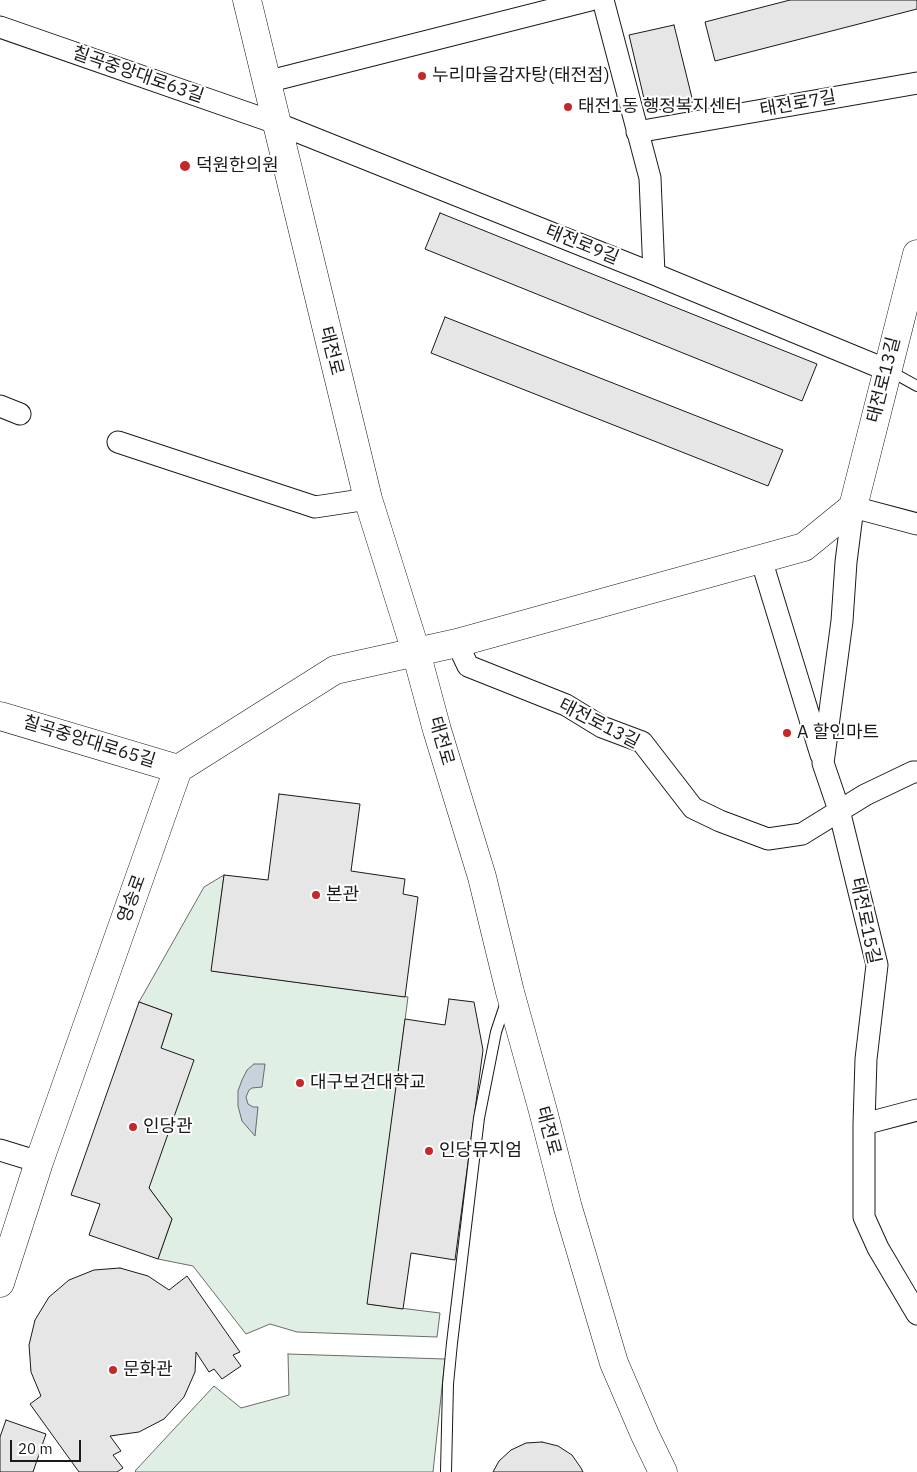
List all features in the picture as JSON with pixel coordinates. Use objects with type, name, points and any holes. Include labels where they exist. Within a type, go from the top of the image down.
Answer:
[{"type":"main road","name":"태전로","points":[[247,0],[368,499],[416,652],[437,730],[482,877],[510,992],[568,1208],[614,1362],[663,1472]]},
{"type":"main road","name":"태전로13길","points":[[853,507],[917,254]]},
{"type":"main road","points":[[178,769],[334,670],[457,643],[804,547],[853,507]]},
{"type":"main road","name":"칠곡중앙대로65길","points":[[0,716],[178,769]]},
{"type":"main road","name":"영송로","points":[[0,1283],[39,1162],[178,769]]},
{"type":"street","points":[[266,82],[590,0]]},
{"type":"street","points":[[603,0],[650,178],[654,274]]},
{"type":"street","name":"칠곡중앙대로63길","points":[[0,28],[276,123]]},
{"type":"street","name":"태전로7길","points":[[637,132],[917,83]]},
{"type":"street","name":"태전로9길","points":[[276,123],[654,274],[887,370]]},
{"type":"street","points":[[0,406],[20,414]]},
{"type":"street","points":[[118,442],[315,507],[368,499]]},
{"type":"street","points":[[853,507],[917,524]]},
{"type":"street","name":"태전로13길","points":[[839,810],[823,763],[842,621],[846,562],[853,507]]},
{"type":"street","points":[[761,559],[823,763]]},
{"type":"street","name":"태전로13길","points":[[457,643],[468,666],[566,705],[602,727],[642,742],[693,808],[720,821],[768,838],[802,834],[865,795],[913,772],[917,772]]},
{"type":"street","name":"태전로15길","points":[[839,810],[877,965],[866,1059],[864,1217],[878,1248],[917,1314]]},
{"type":"street","points":[[864,1124],[917,1110]]},
{"type":"street","points":[[0,1150],[39,1162]]},
{"type":"lane","points":[[887,370],[917,386]]},
{"type":"lane","points":[[446,1472],[448,1384],[479,1118],[496,1032],[510,992]]},
{"type":"green space","points":[[224,875],[212,971],[408,997],[368,1304],[440,1313],[437,1337],[297,1332],[270,1324],[246,1334],[193,1266],[158,1259],[172,1219],[149,1188],[161,1048],[172,1014],[139,1002],[204,887]]},
{"type":"green space","points":[[288,1354],[445,1359],[433,1472],[135,1471],[214,1386],[241,1408],[289,1395]]},
{"type":"shaded area","points":[[254,1064],[265,1064],[262,1087],[252,1088],[246,1097],[248,1104],[258,1107],[255,1136],[242,1121],[238,1106],[238,1091],[242,1080],[247,1070]]},
{"type":"building","points":[[790,0],[917,0],[917,9],[715,61],[705,22]]},
{"type":"building","points":[[674,25],[693,102],[654,111],[653,105],[646,107],[629,35]]},
{"type":"building","points":[[440,213],[817,364],[802,401],[425,249]]},
{"type":"building","points":[[445,317],[783,450],[768,486],[431,353]]},
{"type":"building","name":"본관","points":[[279,794],[360,804],[351,871],[405,879],[403,894],[418,897],[405,997],[211,971],[224,875],[268,880]]},
{"type":"building","name":"인당뮤지엄","points":[[449,999],[474,1002],[483,1050],[455,1260],[411,1253],[403,1309],[367,1304],[405,1019],[445,1025]]},
{"type":"building","name":"인당관","points":[[139,1002],[172,1014],[161,1048],[194,1060],[149,1188],[172,1219],[158,1259],[89,1235],[100,1204],[71,1195]]},
{"type":"building","name":"문화관","points":[[120,1268],[148,1276],[169,1290],[187,1276],[240,1352],[233,1355],[241,1366],[222,1379],[214,1369],[209,1372],[196,1352],[195,1372],[184,1397],[164,1419],[139,1432],[110,1436],[121,1451],[113,1455],[123,1468],[117,1472],[79,1472],[30,1404],[41,1396],[31,1372],[29,1345],[35,1320],[49,1297],[69,1280],[94,1270]]},
{"type":"building","points":[[6,1420],[46,1434],[33,1472],[0,1472],[0,1437]]},
{"type":"building","points":[[542,1442],[558,1446],[572,1455],[583,1472],[493,1472],[499,1461],[511,1450],[526,1443]]},
{"type":"place","name":"누리마을감자탕(태전점)","points":[[422,76]]},
{"type":"place","name":"태전1동 행정복지센터","points":[[568,107]]},
{"type":"place","name":"덕원한의원","points":[[185,166]]},
{"type":"place","name":"A 할인마트","points":[[787,733]]},
{"type":"place","name":"본관","points":[[316,895]]},
{"type":"place","name":"대구보건대학교","points":[[300,1083]]},
{"type":"place","name":"인당관","points":[[133,1127]]},
{"type":"place","name":"인당뮤지엄","points":[[429,1151]]},
{"type":"place","name":"문화관","points":[[113,1370]]}]
